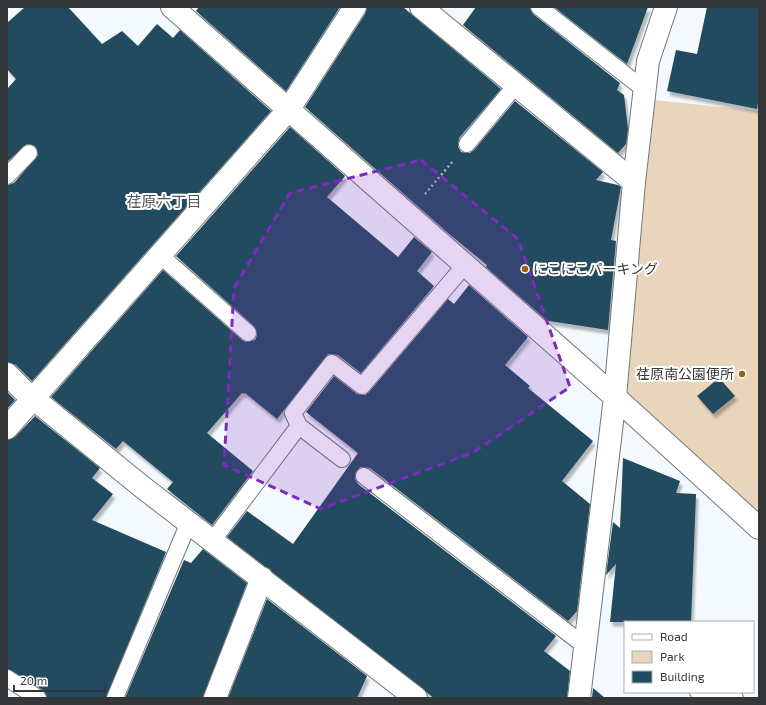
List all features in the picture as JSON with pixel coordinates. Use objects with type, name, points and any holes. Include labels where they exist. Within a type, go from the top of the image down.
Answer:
[{"type":"street","points":[[172,7],[409,214],[615,397],[759,528]]},
{"type":"street","points":[[7,428],[290,109],[355,7]]},
{"type":"street","points":[[421,7],[634,182]]},
{"type":"street","points":[[579,698],[615,397],[634,182],[648,61],[666,7]]},
{"type":"street","points":[[7,374],[23,390],[141,486],[416,698]]},
{"type":"street","points":[[215,698],[262,578]]},
{"type":"lane","points":[[539,7],[645,90]]},
{"type":"lane","points":[[467,144],[516,85]]},
{"type":"lane","points":[[7,176],[29,153]]},
{"type":"lane","points":[[160,256],[248,333]]},
{"type":"lane","points":[[342,459],[299,426],[293,413],[332,363],[362,386],[465,265]]},
{"type":"lane","points":[[213,540],[299,426]]},
{"type":"lane","points":[[364,476],[585,646]]},
{"type":"lane","points":[[115,698],[189,522]]},
{"type":"lane","points":[[7,678],[38,698]]},
{"type":"lane","points":[[704,693],[735,698]]},
{"type":"path","points":[[409,214],[467,144]]},
{"type":"highlighted area","points":[[421,160],[518,239],[570,387],[474,452],[321,509],[224,465],[234,288],[290,193]]},
{"type":"green space","points":[[644,99],[759,111],[759,517],[615,397]]},
{"type":"building","points":[[25,7],[68,7],[102,44],[122,31],[138,46],[157,24],[173,38],[180,30],[271,111],[32,381],[16,365],[7,362],[7,185],[14,183],[38,155],[35,146],[27,144],[7,162],[7,89],[16,79],[7,69],[7,23]]},
{"type":"building","points":[[199,7],[340,7],[286,91],[196,11]]},
{"type":"building","points":[[367,7],[403,7],[501,89],[459,138],[458,147],[461,152],[470,153],[474,150],[515,101],[603,172],[596,180],[621,187],[611,240],[616,241],[608,330],[549,321],[543,317],[486,267],[487,265],[448,233],[305,107],[365,14]]},
{"type":"building","points":[[476,7],[530,7],[533,14],[620,83],[617,90],[624,95],[628,129],[626,144],[618,153],[463,25]]},
{"type":"building","points":[[554,7],[648,7],[627,64]]},
{"type":"building","points":[[707,7],[759,7],[759,96],[757,109],[667,91],[676,50],[697,54]]},
{"type":"building","points":[[290,127],[345,176],[327,197],[398,257],[414,237],[432,252],[417,271],[434,286],[361,373],[338,355],[328,354],[277,419],[245,393],[242,393],[207,433],[253,471],[212,525],[167,489],[173,482],[123,441],[116,449],[51,397],[163,270],[242,340],[246,342],[255,340],[257,335],[254,326],[176,256]]},
{"type":"building","points":[[469,285],[528,337],[505,365],[530,386],[528,388],[593,441],[562,481],[590,504],[577,611],[568,621],[370,468],[360,467],[355,474],[355,479],[358,484],[556,636],[544,651],[570,671],[567,698],[434,698],[227,537],[247,511],[293,544],[358,453],[306,412],[334,376],[357,394],[365,395],[369,392],[448,299],[454,304]]},
{"type":"building","points":[[719,378],[735,396],[713,414],[697,396]]},
{"type":"building","points":[[7,392],[15,400],[7,409]]},
{"type":"building","points":[[35,416],[100,468],[92,478],[113,494],[92,520],[166,552],[106,698],[47,698],[43,690],[7,669],[7,440],[16,436]]},
{"type":"building","points":[[623,458],[680,481],[676,493],[696,494],[691,621],[610,622],[616,564],[606,575],[613,522],[620,528]]},
{"type":"building","points":[[203,549],[247,583],[203,698],[125,698],[184,560],[191,563]]},
{"type":"building","points":[[267,599],[367,676],[357,698],[228,698]]},
{"type":"building","points":[[593,688],[605,698],[592,698]]},
{"type":"place","name":"にこにこパーキング","points":[[525,269]]},
{"type":"place","name":"荏原南公園便所","points":[[742,374]]},
{"type":"district","name":"荏原六丁目","points":[[164,202]]}]
